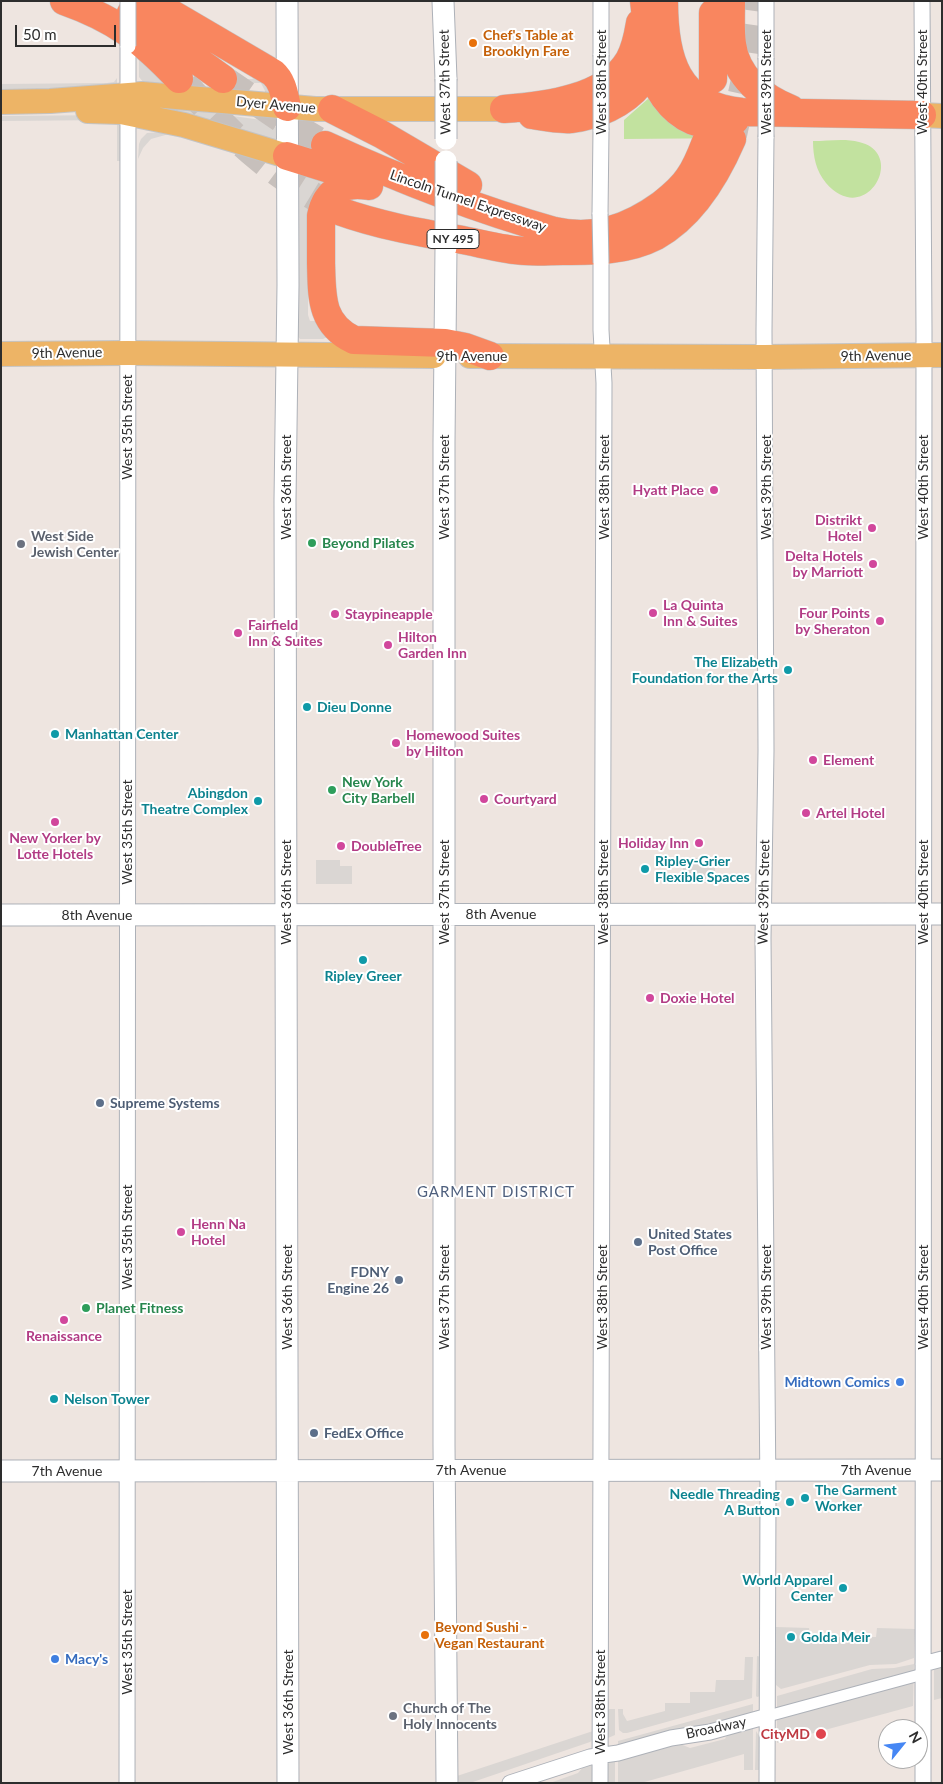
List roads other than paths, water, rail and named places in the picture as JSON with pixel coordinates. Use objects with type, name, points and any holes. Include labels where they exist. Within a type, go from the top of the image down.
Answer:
[{"type":"highway","points":[[64,1],[101,15],[120,26],[154,54],[178,79]]},
{"type":"highway","points":[[112,1],[223,79]]},
{"type":"highway","points":[[150,1],[273,73],[282,86],[287,107]]},
{"type":"highway","points":[[644,1],[650,63],[656,82],[662,94],[672,106],[693,121],[769,125],[802,113]]},
{"type":"highway","points":[[504,109],[527,107],[582,96],[610,79],[628,62],[633,51],[644,1]]},
{"type":"highway","points":[[664,1],[664,32],[667,47],[673,64],[687,88],[697,97],[717,108],[742,112],[769,125]]},
{"type":"highway","points":[[680,1],[677,26],[680,52],[685,64],[698,84],[769,125]]},
{"type":"highway","points":[[713,1],[713,79]]},
{"type":"highway","points":[[731,1],[732,45],[738,64],[748,81],[761,94],[774,102],[802,113],[932,115]]},
{"type":"highway","points":[[504,109],[540,117],[570,119],[595,114],[629,96],[640,83],[650,63]]},
{"type":"highway","points":[[332,109],[381,134],[490,198],[528,223]]},
{"type":"highway","name":"Lincoln Tunnel Expressway","points":[[339,212],[397,228],[524,251],[608,250],[634,244],[654,236],[669,227],[693,204],[715,173],[720,139],[696,166],[678,205],[670,215],[659,226],[634,244]]},
{"type":"highway","name":"Lincoln Tunnel Expressway","points":[[325,145],[404,179],[482,208],[566,234],[609,232],[631,223],[652,211],[673,195],[689,178]]},
{"type":"highway","points":[[288,156],[345,174],[369,186],[485,230],[570,251]]},
{"type":"highway","points":[[369,186],[354,185],[343,187],[333,192],[323,206],[321,216],[322,293],[328,316],[340,332],[354,340],[445,349],[464,346],[490,356]]},
{"type":"main road","name":"West 36th Street","points":[[287,1],[286,915],[288,1783]]},
{"type":"main road","name":"West 37th Street","points":[[443,1],[446,79],[444,1470],[447,1783]]},
{"type":"main road","name":"Dyer Avenue","points":[[128,104],[142,94],[287,107],[332,109],[504,109]]},
{"type":"main road","name":"Dyer Avenue","points":[[1,102],[50,101],[128,104],[192,127],[288,156]]},
{"type":"main road","name":"9th Avenue","points":[[1,354],[287,354],[445,349]]},
{"type":"main road","name":"9th Avenue","points":[[490,356],[764,358],[933,355]]},
{"type":"main road","name":"8th Avenue","points":[[1,915],[932,914]]},
{"type":"main road","name":"7th Avenue","points":[[1,1471],[932,1470]]},
{"type":"street","name":"West 35th Street","points":[[126,1783],[128,1]]},
{"type":"street","name":"West 38th Street","points":[[600,1783],[604,383],[600,263],[601,1]]},
{"type":"street","name":"West 39th Street","points":[[766,1],[769,125],[764,358],[766,712],[763,914],[767,1783]]},
{"type":"street","name":"West 40th Street","points":[[922,1],[932,115],[933,355],[932,1470],[923,1669],[923,1783]]},
{"type":"street","name":"Broadway","points":[[510,1783],[590,1757],[618,1753],[671,1738],[710,1732],[768,1716],[923,1669],[942,1659]]},
{"type":"tunnel","points":[[733,135],[748,66],[757,1]]},
{"type":"tunnel","points":[[223,79],[283,120],[325,145]]},
{"type":"tunnel","points":[[185,85],[230,132],[268,166],[339,211]]},
{"type":"place","name":"Chef's Table at Brooklyn Fare","points":[[473,43]]},
{"type":"place","name":"Hyatt Place","points":[[714,490]]},
{"type":"place","name":"Distrikt Hotel","points":[[872,528]]},
{"type":"place","name":"Beyond Pilates","points":[[312,543]]},
{"type":"place","name":"West Side Jewish Center","points":[[21,544]]},
{"type":"place","name":"Delta Hotels by Marriott","points":[[873,564]]},
{"type":"place","name":"La Quinta Inn & Suites","points":[[653,613]]},
{"type":"place","name":"Staypineapple","points":[[335,614]]},
{"type":"place","name":"Four Points by Sheraton","points":[[880,621]]},
{"type":"place","name":"Fairfield Inn & Suites","points":[[238,633]]},
{"type":"place","name":"Hilton Garden Inn","points":[[388,645]]},
{"type":"place","name":"The Elizabeth Foundation for the Arts","points":[[788,670]]},
{"type":"place","name":"Dieu Donne","points":[[307,707]]},
{"type":"place","name":"Manhattan Center","points":[[55,734]]},
{"type":"place","name":"Homewood Suites by Hilton","points":[[396,743]]},
{"type":"place","name":"Element","points":[[813,760]]},
{"type":"place","name":"New York City Barbell","points":[[332,790]]},
{"type":"place","name":"Courtyard","points":[[484,799]]},
{"type":"place","name":"Abingdon Theatre Complex","points":[[258,801]]},
{"type":"place","name":"Artel Hotel","points":[[806,813]]},
{"type":"place","name":"New Yorker by Lotte Hotels","points":[[55,822]]},
{"type":"place","name":"Holiday Inn","points":[[699,843]]},
{"type":"place","name":"DoubleTree","points":[[341,846]]},
{"type":"place","name":"Ripley-Grier Flexible Spaces","points":[[645,869]]},
{"type":"place","name":"Ripley Greer","points":[[363,960]]},
{"type":"place","name":"Doxie Hotel","points":[[650,998]]},
{"type":"place","name":"Supreme Systems","points":[[100,1103]]},
{"type":"place","name":"Henn Na Hotel","points":[[181,1232]]},
{"type":"place","name":"United States Post Office","points":[[638,1242]]},
{"type":"place","name":"FDNY Engine 26","points":[[399,1280]]},
{"type":"place","name":"Planet Fitness","points":[[86,1308]]},
{"type":"place","name":"Renaissance","points":[[64,1320]]},
{"type":"place","name":"Midtown Comics","points":[[900,1382]]},
{"type":"place","name":"Nelson Tower","points":[[54,1399]]},
{"type":"place","name":"FedEx Office","points":[[314,1433]]},
{"type":"place","name":"The Garment Worker","points":[[805,1498]]},
{"type":"place","name":"Needle Threading A Button","points":[[790,1502]]},
{"type":"place","name":"World Apparel Center","points":[[843,1588]]},
{"type":"place","name":"Beyond Sushi - Vegan Restaurant","points":[[425,1635]]},
{"type":"place","name":"Golda Meir","points":[[791,1637]]},
{"type":"place","name":"Macy's","points":[[55,1659]]},
{"type":"place","name":"Church of The Holy Innocents","points":[[393,1716]]},
{"type":"place","name":"CityMD","points":[[821,1734]]},
{"type":"district","name":"GARMENT DISTRICT","points":[[496,1192]]}]
